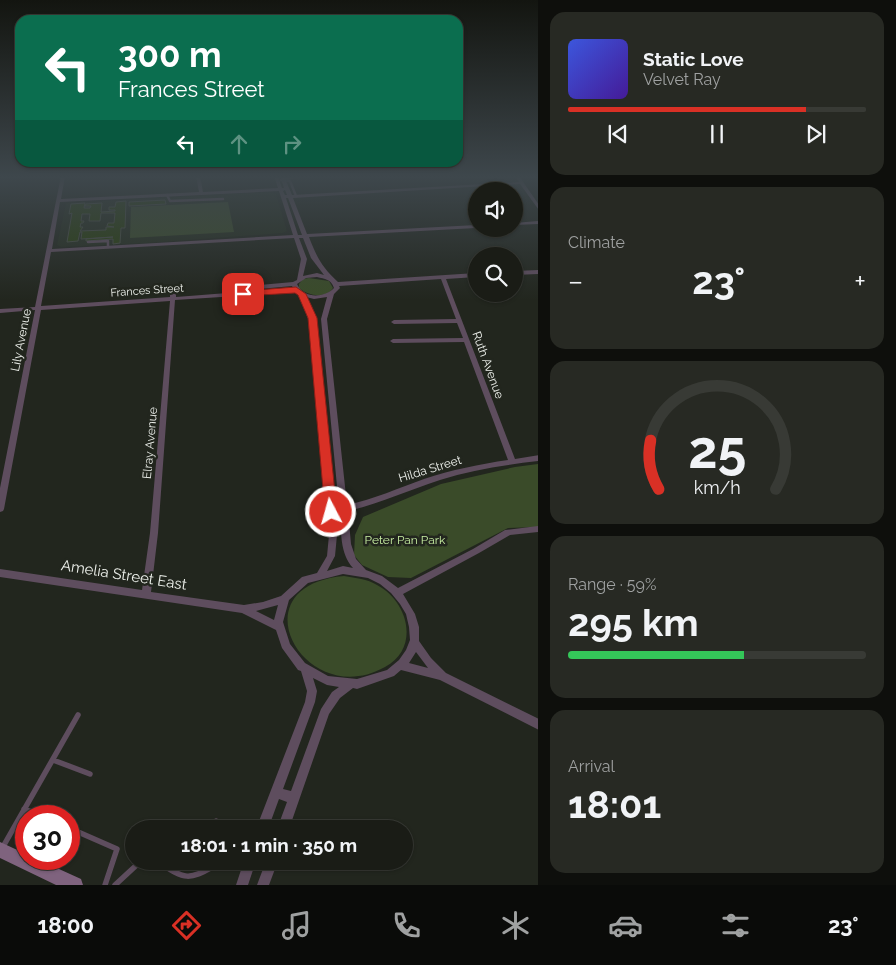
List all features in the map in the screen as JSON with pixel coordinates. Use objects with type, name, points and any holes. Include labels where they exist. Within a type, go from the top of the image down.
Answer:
[{"type":"main road","points":[[0,851],[75,885]]},
{"type":"street","name":"Lily Avenue","points":[[0,509],[55,217]]},
{"type":"street","points":[[291,217],[304,259],[298,289],[312,318],[331,512],[332,550],[330,559],[321,573]]},
{"type":"street","points":[[296,217],[314,258],[329,278],[337,284],[468,275]]},
{"type":"street","points":[[523,223],[538,222]]},
{"type":"street","points":[[48,251],[468,226]]},
{"type":"street","points":[[304,259],[314,258]]},
{"type":"street","points":[[523,273],[538,272]]},
{"type":"street","points":[[299,279],[310,275],[329,278]]},
{"type":"street","name":"Ruth Avenue","points":[[443,277],[512,461]]},
{"type":"street","points":[[337,284],[337,288],[331,294],[324,319],[343,510],[350,557],[362,572]]},
{"type":"street","name":"Frances Street","points":[[0,306],[298,289],[320,296],[331,294]]},
{"type":"street","name":"Elray Avenue","points":[[146,594],[154,533],[173,296]]},
{"type":"street","name":"Frances Street","points":[[0,311],[39,305]]},
{"type":"street","points":[[312,318],[324,319]]},
{"type":"street","points":[[394,322],[459,321]]},
{"type":"street","points":[[393,340],[466,340]]},
{"type":"street","points":[[315,348],[327,348]]},
{"type":"street","points":[[319,385],[331,385]]},
{"type":"street","points":[[322,422],[335,422]]},
{"type":"street","name":"Hilda Street","points":[[331,512],[343,510],[439,477],[512,461],[538,458]]},
{"type":"street","points":[[398,593],[508,532],[538,529]]},
{"type":"street","points":[[343,570],[362,572],[381,580],[398,593],[408,606],[414,622],[414,642],[409,655],[401,666],[379,680],[350,684],[322,679],[306,670],[294,660],[283,644],[278,627],[280,610],[284,599],[296,585],[309,577],[321,573],[343,570]]},
{"type":"street","name":"Amelia Street East","points":[[0,573],[244,609],[263,606],[284,599]]},
{"type":"street","name":"Amelia Street East","points":[[244,609],[278,627]]},
{"type":"street","points":[[414,642],[427,661],[442,676]]},
{"type":"street","points":[[401,666],[442,676],[538,725]]},
{"type":"street","points":[[265,820],[310,702],[312,691],[306,670]]},
{"type":"street","points":[[286,820],[327,707],[336,695],[350,684]]},
{"type":"street","points":[[275,792],[293,798]]},
{"type":"street","points":[[242,885],[247,870]]},
{"type":"street","points":[[263,885],[269,870]]},
{"type":"lane","points":[[88,242],[108,241],[108,247]]},
{"type":"lane","points":[[26,805],[78,715]]},
{"type":"lane","points":[[53,760],[90,774]]},
{"type":"lane","points":[[0,851],[15,825]]},
{"type":"lane","points":[[80,833],[117,849],[105,885]]},
{"type":"lane","points":[[115,885],[131,870]]},
{"type":"lane","points":[[169,870],[176,876],[185,879],[206,870]]},
{"type":"shaded area","points":[[63,217],[283,217],[287,231],[283,233],[147,243],[61,247],[57,245]]},
{"type":"green space","points":[[131,217],[231,217],[234,232],[130,238]]},
{"type":"green space","points":[[303,279],[329,281],[333,288],[322,295],[307,293],[299,288],[299,284]]},
{"type":"green space","name":"Peter Pan Park","points":[[538,464],[538,527],[508,528],[411,578],[388,577],[362,565],[354,555],[355,535],[363,517],[441,484],[515,467]]},
{"type":"green space","points":[[344,576],[369,581],[388,593],[397,602],[403,613],[406,625],[403,649],[396,659],[385,667],[356,676],[329,673],[308,661],[293,642],[288,621],[293,601],[311,585]]},
{"type":"building","points":[[71,217],[82,217],[81,221],[84,221],[81,223],[80,227],[83,227],[80,231],[106,230],[106,227],[114,227],[107,226],[108,223],[114,223],[115,217],[125,217],[125,228],[121,228],[120,243],[113,244],[113,239],[86,241],[86,239],[113,237],[81,239],[82,232],[80,232],[78,241],[67,242]]},
{"type":"building","points":[[90,217],[100,217],[100,221],[89,221]]},
{"type":"route","points":[[243,294],[296,290],[302,294],[312,318],[331,512]]}]
